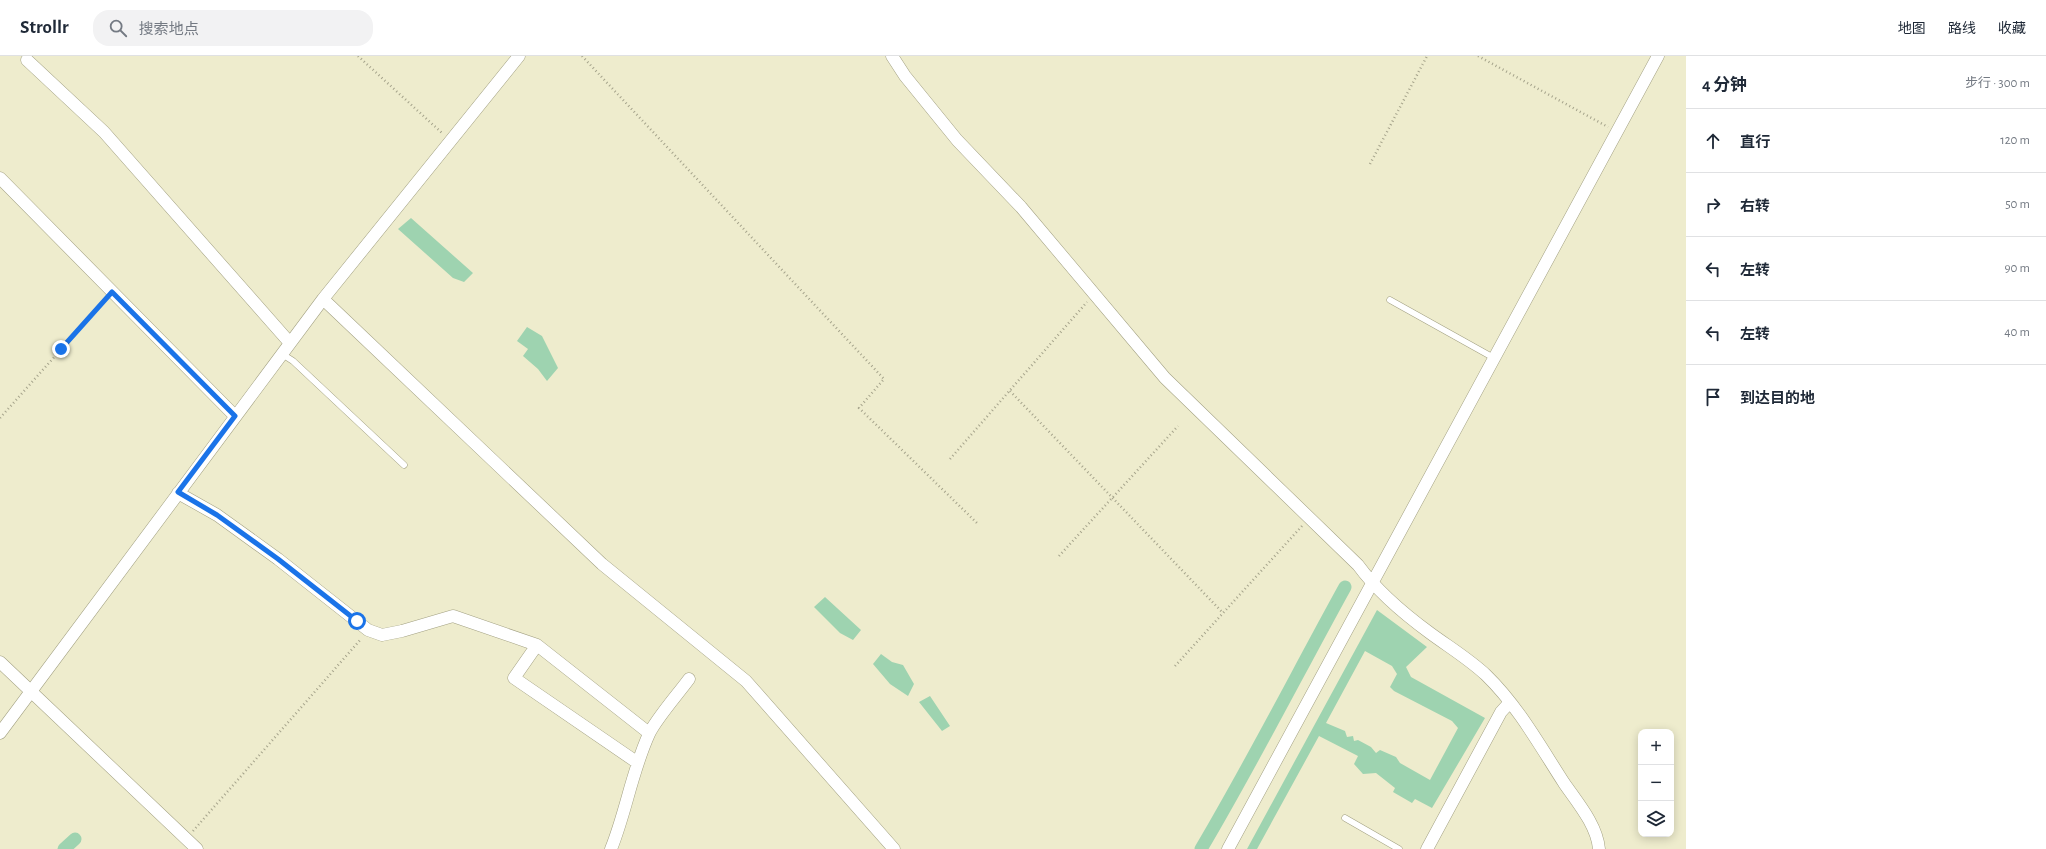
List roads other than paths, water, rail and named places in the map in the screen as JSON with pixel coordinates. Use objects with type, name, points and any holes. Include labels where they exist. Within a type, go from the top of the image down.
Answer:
[{"type":"street","points":[[0,733],[323,299],[519,56]]},
{"type":"street","points":[[892,56],[905,76],[957,140],[1021,207],[1165,378],[1358,565],[1372,584],[1430,633],[1457,651],[1486,675],[1510,702],[1589,820],[1599,849]]},
{"type":"street","points":[[1228,849],[1658,56]]},
{"type":"street","points":[[27,60],[104,132],[290,343]]},
{"type":"street","points":[[0,178],[235,416]]},
{"type":"street","points":[[323,299],[602,564],[746,681],[894,849]]},
{"type":"street","points":[[178,492],[217,515],[278,559],[368,630],[382,635],[453,616],[537,645],[649,733]]},
{"type":"street","points":[[537,645],[514,678],[638,763]]},
{"type":"street","points":[[0,662],[197,849]]},
{"type":"street","points":[[611,849],[622,822],[638,763],[649,733],[689,679]]},
{"type":"street","points":[[1427,849],[1501,712],[1510,702]]},
{"type":"lane","points":[[1390,300],[1494,358]]},
{"type":"lane","points":[[282,354],[293,361],[404,465]]},
{"type":"lane","points":[[1344,818],[1399,849]]},
{"type":"waterway","points":[[1201,849],[1220,817],[1345,587]]},
{"type":"waterway","points":[[64,849],[75,839]]}]
